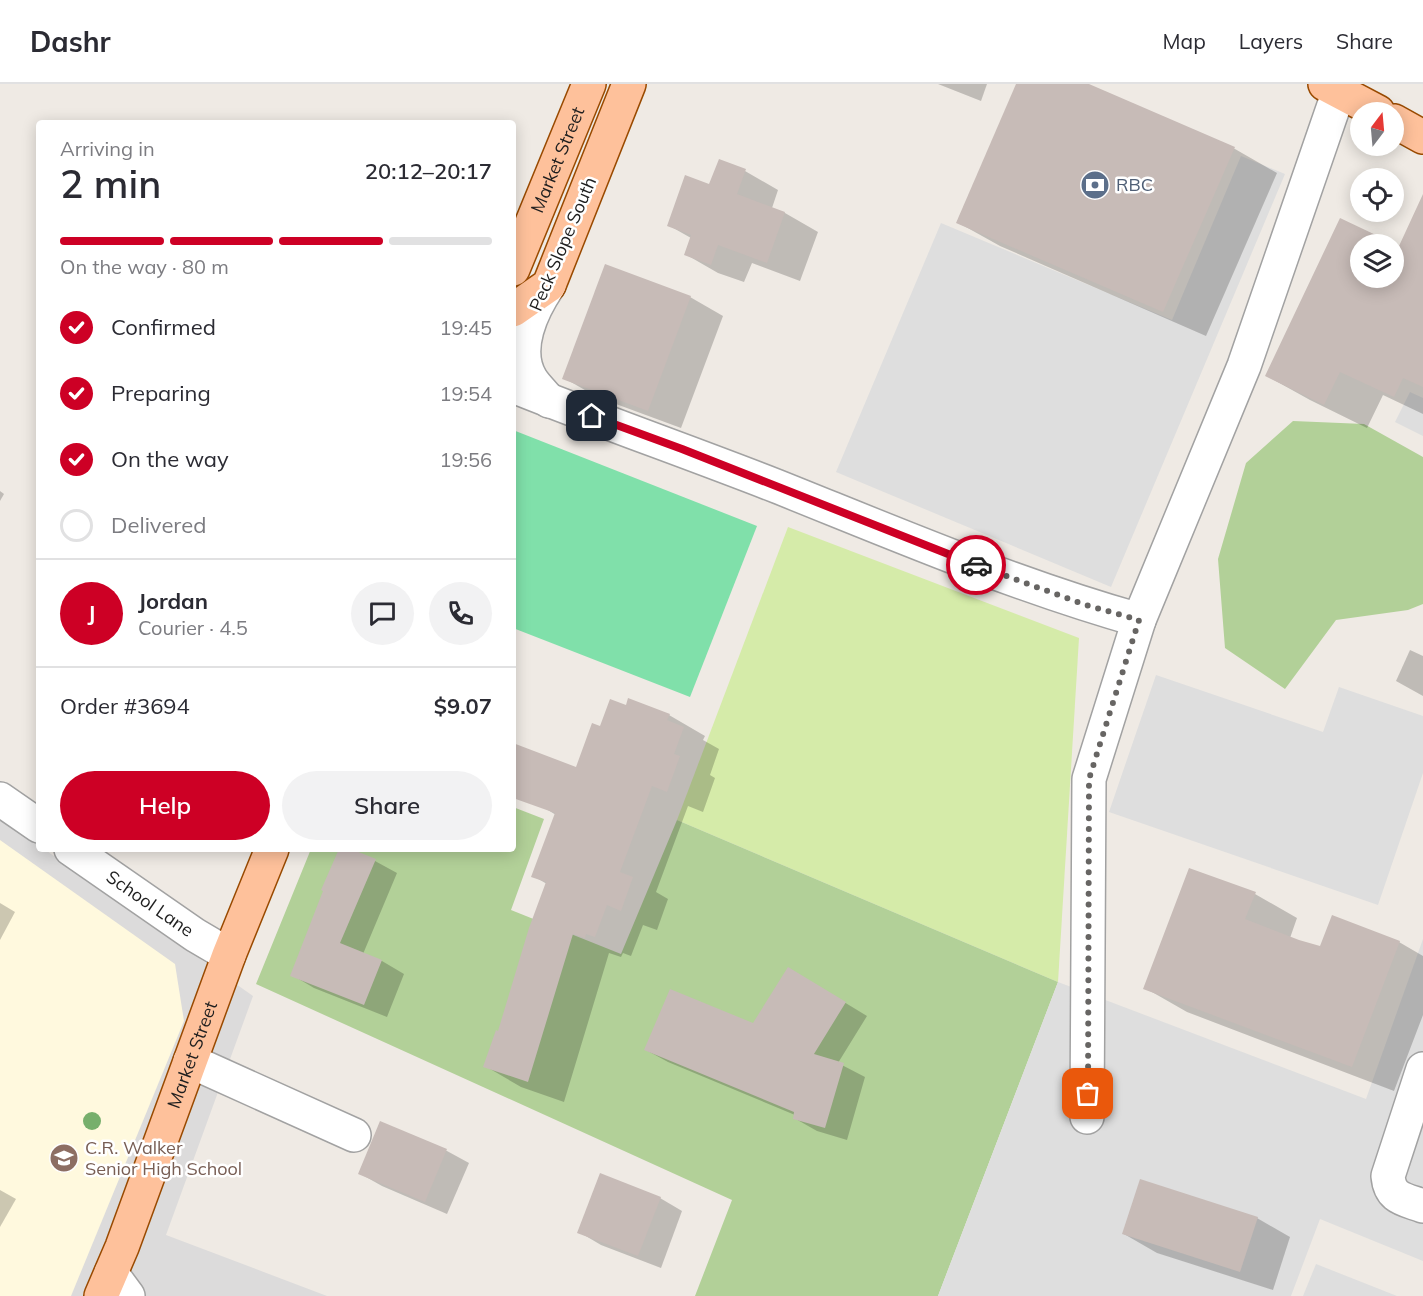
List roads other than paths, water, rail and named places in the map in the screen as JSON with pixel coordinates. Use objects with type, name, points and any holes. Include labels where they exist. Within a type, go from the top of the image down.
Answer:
[{"type":"main road","name":"Market Street","points":[[516,262],[589,84]]},
{"type":"main road","name":"Peck Slope South","points":[[549,285],[629,84]]},
{"type":"main road","points":[[1332,88],[1359,102]]},
{"type":"main road","points":[[1404,127],[1423,137]]},
{"type":"main road","points":[[516,308],[549,285]]},
{"type":"main road","name":"Market Street","points":[[113,1288],[190,1060],[271,852]]},
{"type":"street","points":[[1087,1117],[1089,779],[1139,620],[1244,366],[1332,88]]},
{"type":"street","name":"Peck Slope South","points":[[549,285],[539,300],[526,333],[525,350],[526,364],[531,378],[549,401]]},
{"type":"street","points":[[516,387],[682,449],[952,556],[1086,605],[1139,620]]},
{"type":"street","points":[[0,799],[36,824]]},
{"type":"street","name":"School Lane","points":[[75,852],[195,935],[230,955]]},
{"type":"street","points":[[190,1060],[354,1135]]},
{"type":"street","points":[[1420,1090],[1391,1164],[1389,1182],[1394,1194],[1423,1206]]},
{"type":"place","name":"RBC","points":[[1095,185]]},
{"type":"place","name":"C.R. Walker Senior High School","points":[[64,1158]]}]
